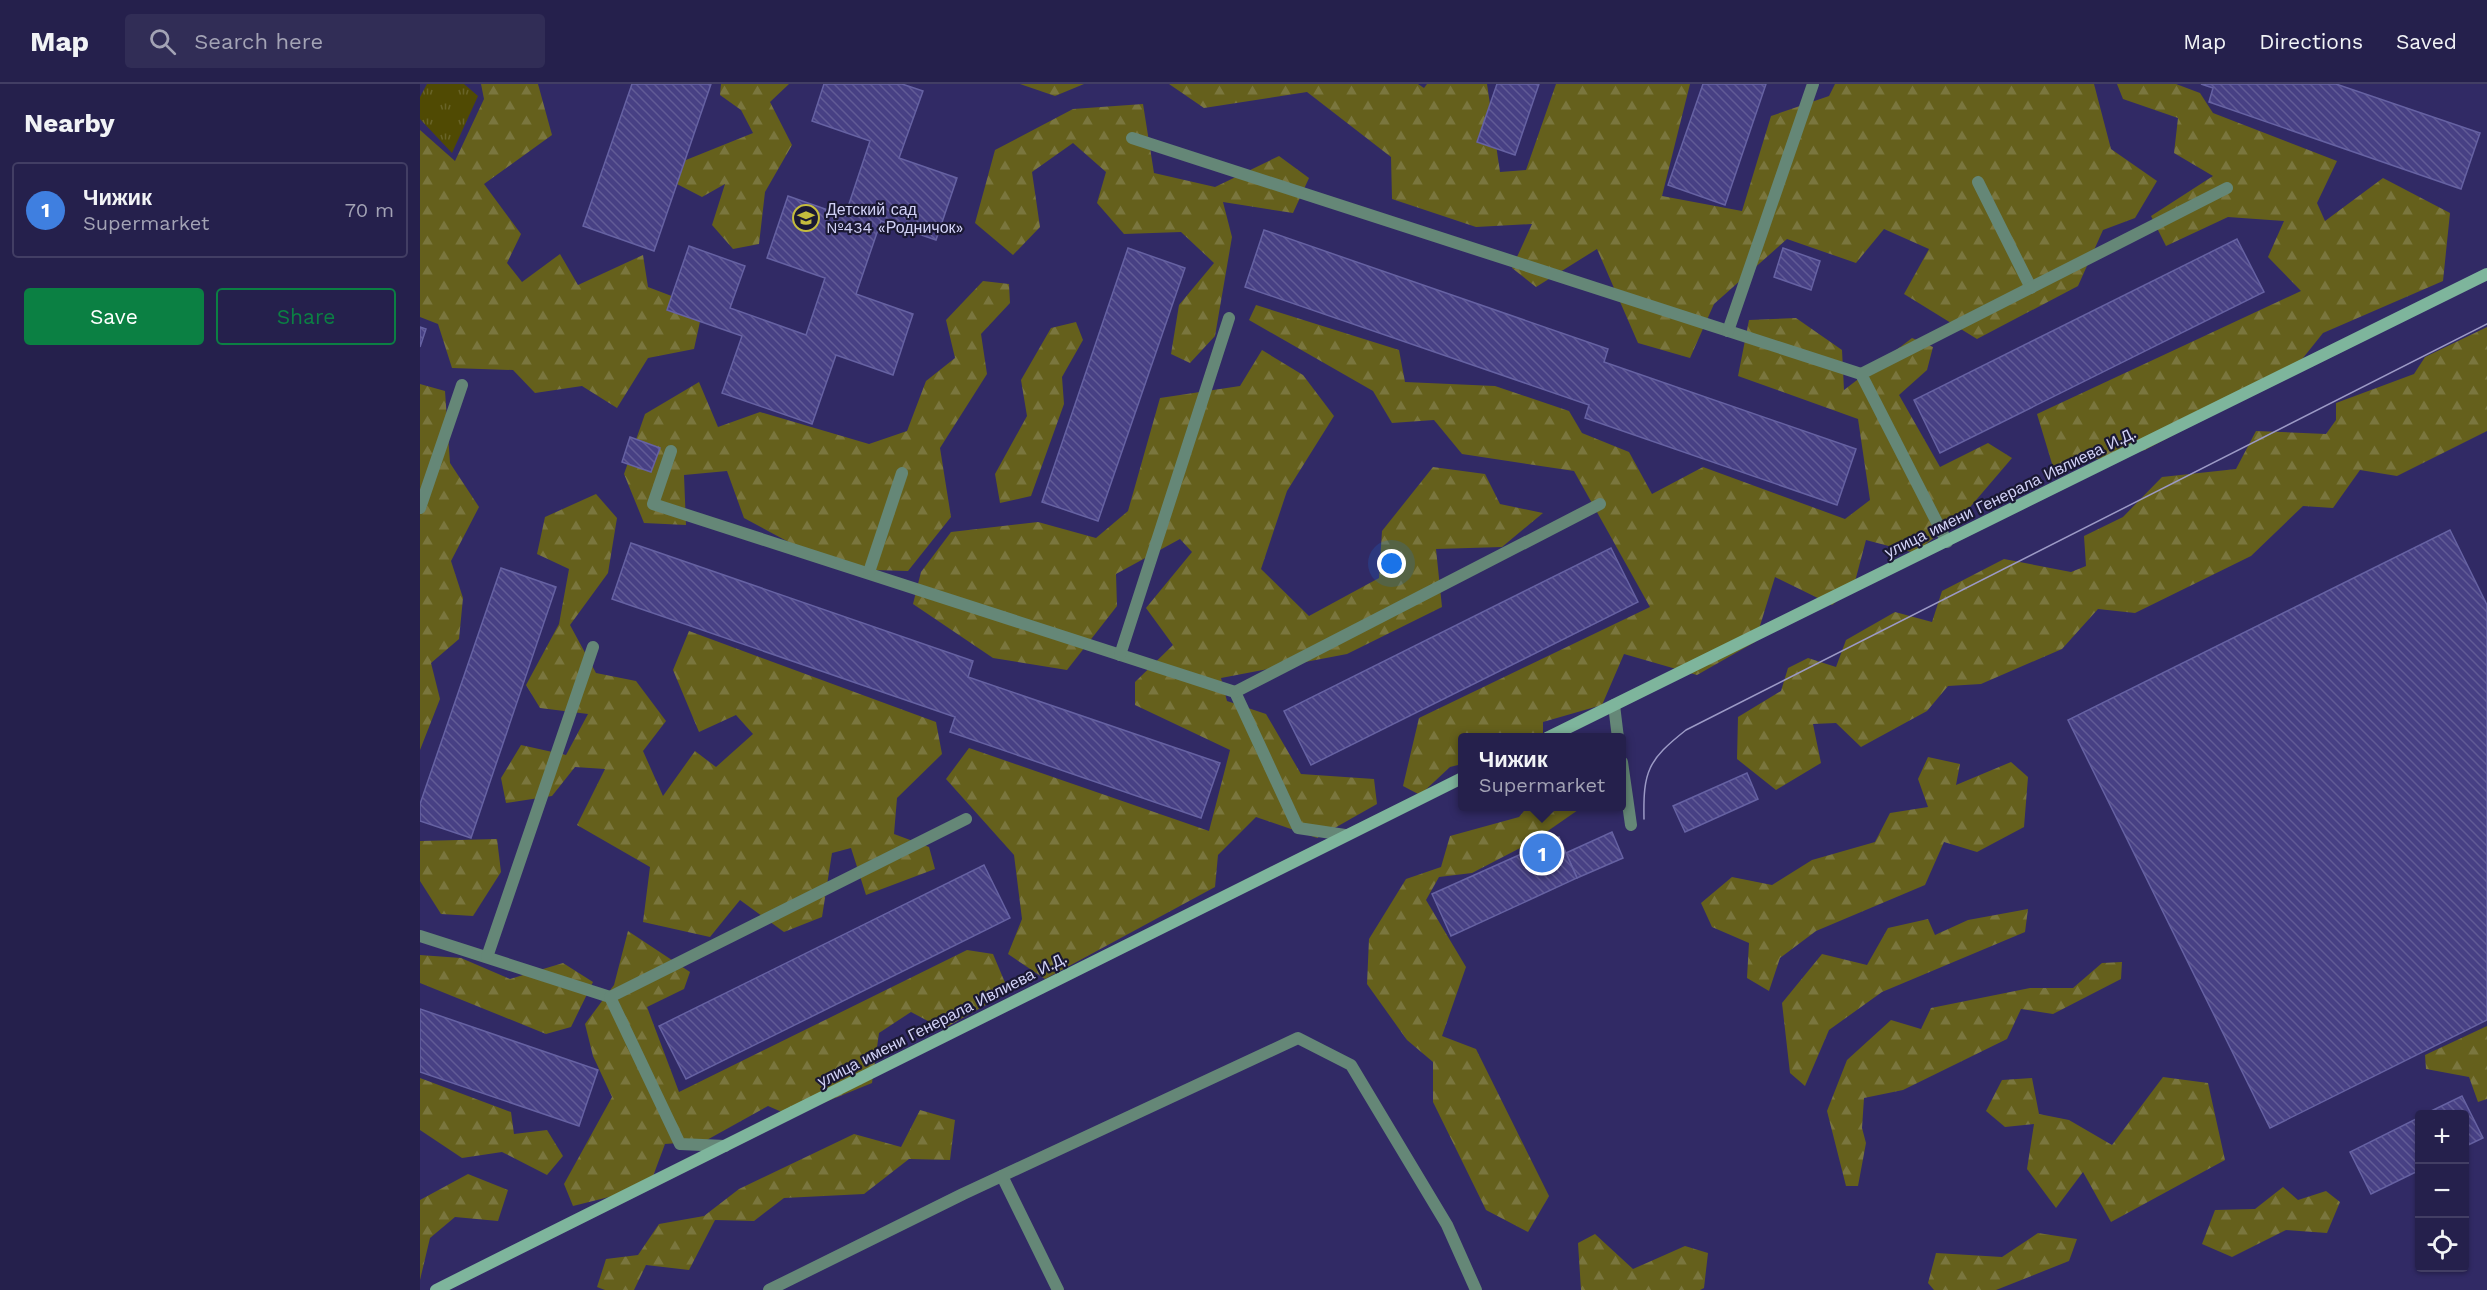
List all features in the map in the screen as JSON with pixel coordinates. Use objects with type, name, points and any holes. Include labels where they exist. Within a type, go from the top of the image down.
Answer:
[{"type":"street","name":"улица имени Генерала Ивлиева И.Д.","points":[[1556,733],[2487,274]]},
{"type":"street","name":"улица имени Генерала Ивлиева И.Д.","points":[[436,1290],[1458,780]]},
{"type":"lane","points":[[1728,331],[1813,84]]},
{"type":"lane","points":[[1132,138],[1861,374],[2227,188]]},
{"type":"lane","points":[[1978,182],[2031,288]]},
{"type":"lane","points":[[1120,655],[1229,318]]},
{"type":"lane","points":[[1861,374],[1947,542]]},
{"type":"lane","points":[[420,508],[462,385]]},
{"type":"lane","points":[[670,451],[654,504],[1235,692],[1600,504]]},
{"type":"lane","points":[[869,572],[902,473]]},
{"type":"lane","points":[[488,957],[593,647]]},
{"type":"lane","points":[[1235,692],[1298,828],[1345,835]]},
{"type":"lane","points":[[1614,705],[1617,733]]},
{"type":"lane","points":[[1626,794],[1630,825]]},
{"type":"lane","points":[[420,936],[610,997],[966,819]]},
{"type":"lane","points":[[610,997],[680,1144],[725,1146]]},
{"type":"lane","points":[[769,1290],[1002,1176],[1298,1038],[1351,1065],[1447,1225],[1476,1290]]},
{"type":"lane","points":[[1002,1176],[1058,1290]]},
{"type":"green space","points":[[427,84],[464,84],[478,96],[452,153],[420,119],[420,97]]},
{"type":"green space","points":[[481,84],[538,84],[552,135],[484,184],[521,234],[507,263],[522,282],[560,254],[578,285],[643,255],[648,287],[703,308],[694,349],[648,358],[617,408],[582,386],[535,393],[513,370],[452,368],[438,324],[420,317],[420,130],[455,161],[484,99]]},
{"type":"green space","points":[[721,84],[789,84],[770,102],[792,145],[765,192],[759,244],[733,249],[712,225],[725,184],[702,197],[675,183],[676,164],[753,133],[741,110],[720,95]]},
{"type":"green space","points":[[1020,84],[1084,84],[1055,96]]},
{"type":"green space","points":[[1169,84],[1418,84],[1424,88],[1427,84],[1487,84],[1500,172],[1526,170],[1556,84],[1690,84],[1662,196],[1742,211],[1771,116],[1829,96],[1835,84],[2094,84],[2111,149],[2157,181],[2135,218],[2103,230],[2078,286],[1977,339],[1904,294],[1929,249],[1884,229],[1856,263],[1787,239],[1714,304],[1690,358],[1638,343],[1597,249],[1536,287],[1512,268],[1532,224],[1476,227],[1392,199],[1391,157],[1307,92],[1204,108]]},
{"type":"green space","points":[[2117,84],[2176,84],[2200,93],[2213,113],[2337,161],[2317,203],[2325,221],[2383,178],[2450,213],[2443,281],[2323,333],[2291,373],[2145,450],[2053,467],[2037,414],[2301,291],[2268,257],[2284,221],[2228,217],[2166,246],[2151,216],[2213,176],[2174,153],[2178,118],[2123,99]]},
{"type":"green space","points":[[1143,104],[1154,173],[1215,187],[1279,156],[1309,178],[1293,213],[1223,202],[1232,237],[1215,336],[1190,363],[1171,354],[1179,305],[1214,263],[1181,232],[1124,234],[1097,203],[1106,172],[1073,143],[1032,172],[1040,227],[1013,255],[975,223],[995,150],[1073,109]]},
{"type":"green space","points":[[983,281],[1009,284],[1010,303],[981,334],[987,374],[940,448],[951,517],[908,571],[839,569],[744,518],[727,471],[684,475],[686,525],[644,523],[624,474],[645,414],[699,382],[718,427],[760,412],[869,444],[907,431],[926,381],[955,358],[946,320]]},
{"type":"green space","points":[[1256,305],[1399,350],[1405,382],[1495,386],[1569,411],[1582,433],[1629,452],[1652,494],[1703,467],[1845,519],[1870,500],[1858,419],[1738,376],[1749,320],[1796,318],[1842,350],[1844,390],[1912,338],[1933,347],[1927,370],[1899,395],[1940,467],[1988,443],[2012,458],[1965,513],[1915,553],[1866,540],[1853,589],[1832,605],[1775,577],[1755,642],[1697,675],[1624,654],[1602,705],[1543,722],[1543,733],[1458,733],[1458,765],[1450,767],[1420,795],[1403,786],[1419,718],[1650,607],[1574,471],[1462,454],[1434,420],[1392,423],[1373,391],[1249,320]]},
{"type":"green space","points":[[1076,322],[1083,340],[1062,377],[1064,404],[1031,496],[1000,503],[995,474],[1027,416],[1021,380],[1051,328]]},
{"type":"green space","points":[[2487,327],[2487,431],[2397,476],[2360,470],[2333,508],[2303,506],[2251,556],[2135,613],[2098,609],[2062,649],[1981,684],[1948,686],[1927,711],[1861,747],[1836,723],[1813,724],[1821,763],[1776,790],[1737,759],[1738,717],[1781,691],[1788,668],[1808,658],[1836,667],[1846,640],[1895,612],[1932,622],[1942,591],[2004,559],[2071,572],[2086,566],[2084,536],[2123,517],[2162,477],[2236,469],[2256,431],[2326,434],[2336,420],[2336,403],[2414,374],[2425,357]]},
{"type":"green space","points":[[1262,350],[1303,375],[1334,416],[1287,491],[1261,569],[1309,616],[1379,578],[1382,531],[1433,467],[1485,474],[1500,504],[1543,513],[1502,547],[1436,549],[1442,607],[1347,654],[1221,678],[1227,701],[1266,714],[1301,774],[1374,779],[1377,804],[1317,838],[1256,817],[1218,855],[1215,887],[1045,979],[1008,954],[1022,919],[1014,855],[946,779],[969,748],[1209,831],[1230,750],[1135,705],[1135,682],[1173,645],[1146,608],[1192,552],[1180,539],[1116,574],[1117,606],[1067,670],[993,658],[913,604],[921,572],[951,532],[1038,522],[1096,538],[1128,511],[1160,398],[1240,386]]},
{"type":"green space","points":[[420,384],[445,391],[450,463],[479,507],[451,561],[463,598],[459,639],[431,663],[440,699],[420,750]]},
{"type":"green space","points":[[596,494],[617,518],[608,573],[570,625],[596,673],[636,681],[666,721],[643,751],[663,796],[695,751],[716,767],[753,734],[736,715],[699,732],[673,670],[689,631],[936,722],[942,754],[897,798],[894,834],[929,847],[935,869],[866,895],[851,848],[832,853],[822,917],[784,932],[740,900],[710,937],[643,922],[650,867],[577,825],[605,769],[575,767],[552,796],[506,803],[501,778],[521,745],[566,755],[588,714],[540,708],[526,685],[559,624],[569,569],[537,554],[545,517]]},
{"type":"green space","points":[[1928,757],[1960,764],[1956,785],[2011,762],[2028,777],[2024,827],[1977,852],[1944,842],[1925,885],[1816,931],[1780,958],[1769,991],[1747,978],[1749,943],[1712,927],[1701,903],[1732,877],[1772,885],[1812,860],[1875,842],[1890,813],[1928,807],[1918,779]]},
{"type":"green space","points":[[1524,811],[1577,811],[1532,842],[1472,873],[1439,877],[1426,900],[1466,967],[1442,1036],[1476,1049],[1549,1196],[1528,1232],[1486,1210],[1433,1102],[1433,1062],[1407,1040],[1367,984],[1369,939],[1406,879],[1441,867],[1450,836],[1519,817]]},
{"type":"green space","points":[[497,839],[501,872],[473,916],[441,914],[420,881],[420,841]]},
{"type":"green space","points":[[2028,909],[2025,932],[1882,992],[1829,1030],[1805,1086],[1790,1073],[1782,1003],[1822,954],[1867,965],[1888,928],[1928,919],[1935,935],[1968,920]]},
{"type":"green space","points":[[628,931],[690,972],[684,989],[647,1007],[679,1092],[967,950],[993,954],[1009,992],[943,1029],[911,1012],[879,1033],[872,1083],[791,1116],[768,1106],[705,1141],[665,1144],[649,1187],[573,1206],[564,1184],[612,1097],[593,1056],[585,1024],[614,985]]},
{"type":"green space","points":[[420,955],[461,958],[510,979],[563,963],[593,982],[571,1027],[546,1034],[420,983]]},
{"type":"green space","points":[[2122,962],[2121,979],[2053,1014],[2021,1009],[2007,1039],[1903,1090],[1864,1098],[1862,1128],[1866,1143],[1858,1186],[1846,1186],[1827,1111],[1847,1060],[1891,1020],[1921,1029],[1931,1008],[2030,988],[2073,988],[2102,963]]},
{"type":"green space","points":[[2487,1026],[2487,1099],[2478,1102],[2469,1077],[2426,1069],[2425,1055]]},
{"type":"green space","points":[[2163,1077],[2208,1083],[2225,1160],[2111,1222],[2083,1172],[2056,1208],[2027,1169],[2034,1124],[2005,1127],[1986,1111],[2002,1080],[2032,1078],[2039,1114],[2069,1120],[2112,1145]]},
{"type":"green space","points":[[420,1078],[511,1112],[514,1134],[547,1130],[563,1156],[547,1175],[502,1152],[462,1158],[420,1130]]},
{"type":"green space","points":[[920,1110],[955,1120],[950,1160],[909,1159],[864,1194],[784,1198],[754,1221],[715,1220],[689,1270],[646,1265],[634,1290],[605,1290],[597,1287],[606,1259],[638,1255],[659,1224],[704,1216],[739,1189],[854,1134],[901,1147]]},
{"type":"green space","points":[[468,1174],[508,1190],[498,1221],[455,1217],[430,1238],[420,1280],[420,1200]]},
{"type":"green space","points":[[2283,1187],[2298,1200],[2326,1191],[2340,1202],[2327,1233],[2286,1230],[2232,1257],[2202,1244],[2215,1210],[2255,1209]]},
{"type":"green space","points":[[2038,1233],[2077,1239],[2069,1261],[1996,1290],[1934,1290],[1928,1283],[1936,1253],[2002,1257]]},
{"type":"green space","points":[[1595,1234],[1633,1269],[1685,1246],[1708,1253],[1704,1288],[1700,1290],[1581,1290],[1578,1243]]},
{"type":"building","points":[[632,84],[711,84],[654,251],[583,226]]},
{"type":"building","points":[[824,84],[902,84],[923,91],[899,158],[957,178],[936,240],[881,221],[856,294],[913,314],[893,375],[836,355],[812,424],[722,393],[742,336],[667,310],[689,246],[745,266],[730,308],[806,335],[825,278],[767,258],[788,196],[845,216],[870,141],[812,121]]},
{"type":"building","points":[[1497,84],[1539,84],[1515,155],[1477,142]]},
{"type":"building","points":[[1703,84],[1766,84],[1725,205],[1668,185]]},
{"type":"building","points":[[2201,84],[2336,84],[2480,133],[2461,189],[2209,102],[2213,88]]},
{"type":"building","points":[[1264,230],[1608,349],[1604,362],[1856,449],[1837,505],[1585,418],[1589,405],[1245,287]]},
{"type":"building","points":[[2237,239],[2264,292],[1940,453],[1914,400]]},
{"type":"building","points":[[1128,248],[1185,268],[1098,521],[1042,502]]},
{"type":"building","points":[[1783,248],[1820,261],[1811,290],[1774,277]]},
{"type":"building","points":[[420,327],[426,329],[420,347]]},
{"type":"building","points":[[630,437],[660,448],[651,472],[622,462]]},
{"type":"building","points":[[2450,530],[2487,605],[2487,1020],[2270,1128],[2068,720]]},
{"type":"building","points":[[631,543],[973,661],[968,677],[1220,763],[1201,818],[950,732],[955,717],[612,599]]},
{"type":"building","points":[[1611,548],[1638,602],[1311,765],[1284,711]]},
{"type":"building","points":[[501,568],[556,587],[471,838],[420,821],[420,804]]},
{"type":"building","points":[[1747,773],[1758,799],[1685,832],[1673,806]]},
{"type":"building","points":[[1612,832],[1623,858],[1577,878],[1566,853]]},
{"type":"building","points":[[1559,837],[1577,878],[1451,936],[1432,894]]},
{"type":"building","points":[[984,865],[1010,918],[686,1079],[659,1026]]},
{"type":"building","points":[[420,1009],[598,1070],[579,1126],[420,1072]]},
{"type":"building","points":[[2462,1096],[2469,1110],[2433,1110]]},
{"type":"building","points":[[2469,1110],[2483,1138],[2469,1145]]},
{"type":"building","points":[[2415,1120],[2415,1172],[2371,1194],[2350,1152]]},
{"type":"tram line","points":[[1644,819],[1645,789],[1650,768],[1663,750],[1686,730],[2487,324]]},
{"type":"place","name":"Детский сад №434 «Родничок»","points":[[806,218]]},
{"type":"place","name":"Чижик","points":[[1542,853]]}]
